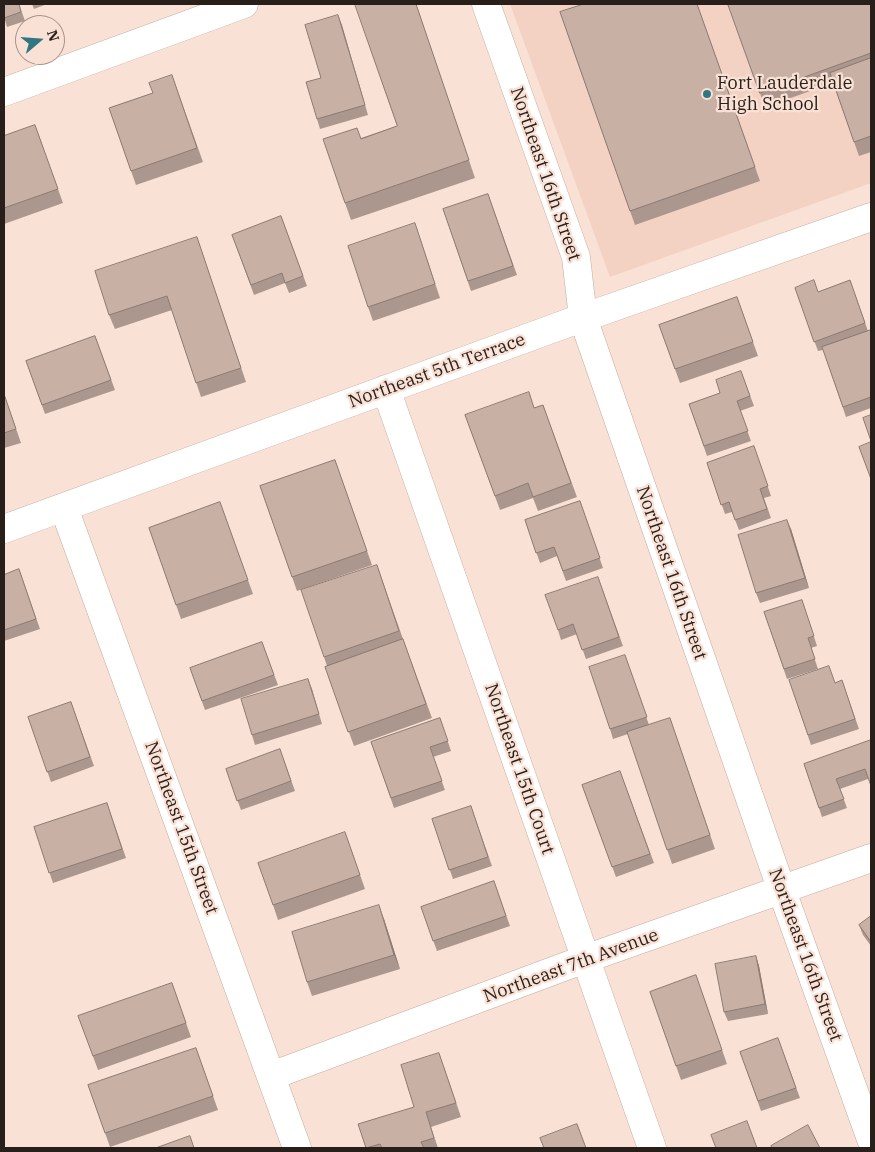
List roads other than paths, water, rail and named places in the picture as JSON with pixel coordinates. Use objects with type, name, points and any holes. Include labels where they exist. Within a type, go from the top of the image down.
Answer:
[{"type":"street","points":[[4,92],[244,4]]},
{"type":"street","name":"Northeast 16th Street","points":[[486,4],[576,257],[583,318],[782,891],[871,1138]]},
{"type":"street","name":"Northeast 5th Terrace","points":[[4,529],[583,318],[871,217]]},
{"type":"street","name":"Northeast 15th Court","points":[[386,389],[652,1148]]},
{"type":"street","name":"Northeast 15th Street","points":[[64,508],[297,1148]]},
{"type":"street","name":"Northeast 7th Avenue","points":[[271,1076],[585,959],[871,858]]},
{"type":"place","name":"Fort Lauderdale High School","points":[[707,94]]}]
